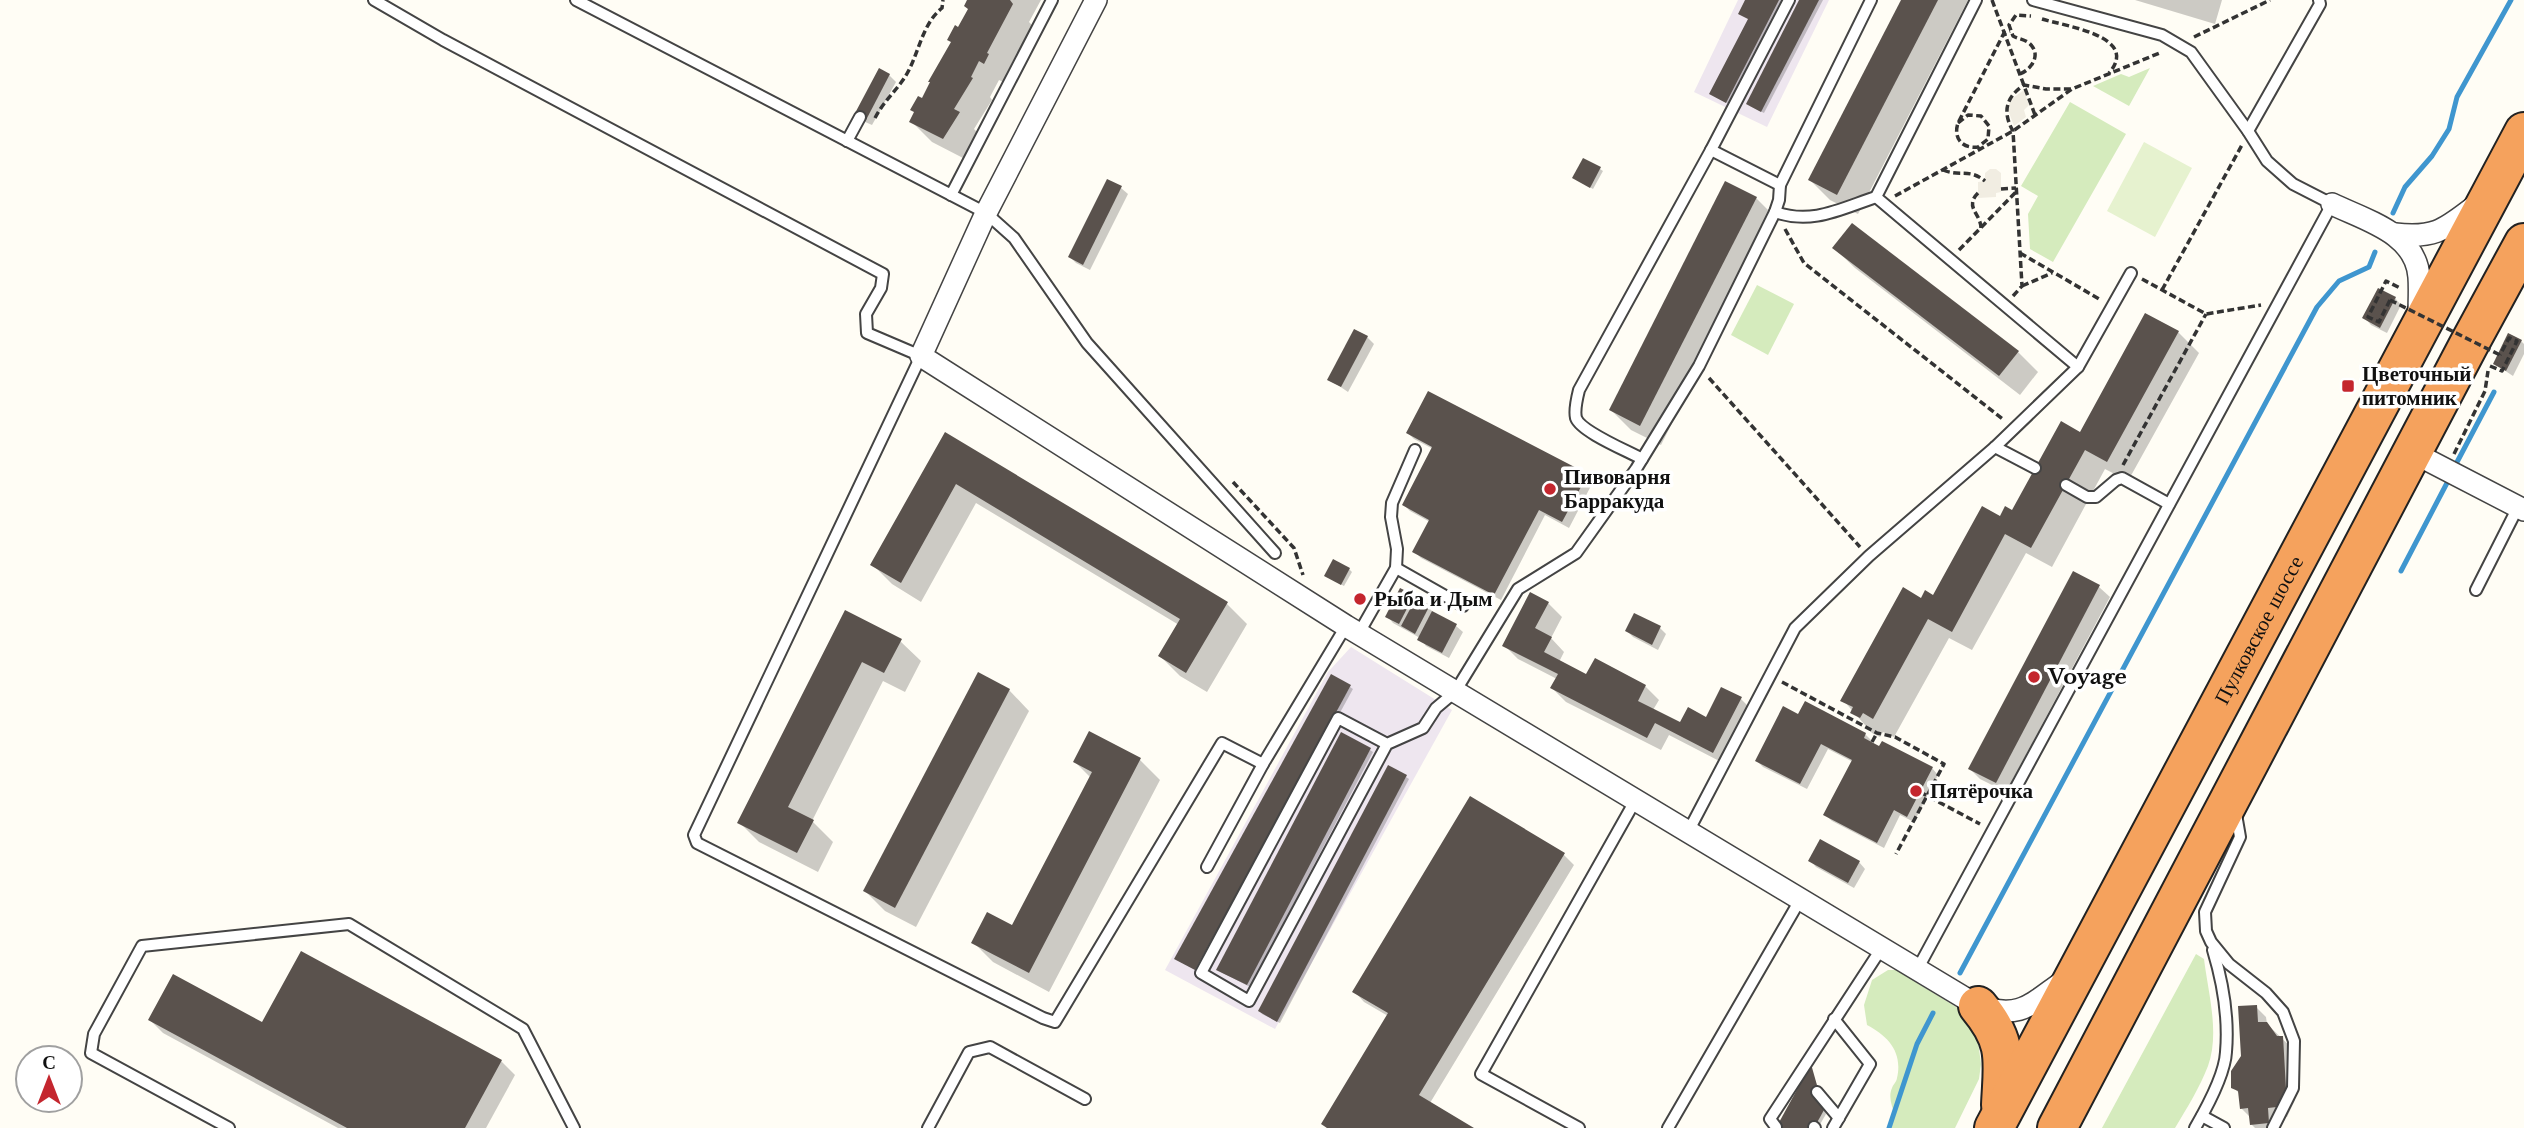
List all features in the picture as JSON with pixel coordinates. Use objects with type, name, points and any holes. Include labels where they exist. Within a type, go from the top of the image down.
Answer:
[{"type":"highway","name":"Пулковское шоссе","points":[[1997,1122],[2524,132]]},
{"type":"highway","points":[[2057,1128],[2524,243]]},
{"type":"highway","points":[[1978,1006],[1995,1026],[2001,1042],[2003,1056],[1997,1122]]},
{"type":"street","points":[[1096,0],[986,213],[920,356],[1352,630],[1978,1006],[2006,1012],[2021,1010],[2074,974]]},
{"type":"street","points":[[2395,234],[2426,236],[2441,231],[2492,193]]},
{"type":"street","points":[[2332,204],[2395,234],[2407,245],[2419,275],[2419,331]]},
{"type":"street","points":[[2412,452],[2521,508]]},
{"type":"lane","points":[[374,0],[443,40],[883,274],[881,288],[866,314],[867,333],[920,356],[694,835],[697,843],[1043,1018],[1055,1021],[1222,743],[1263,764]]},
{"type":"lane","points":[[576,0],[986,213],[1014,238],[1087,343],[1275,553]]},
{"type":"lane","points":[[951,195],[1052,0]]},
{"type":"lane","points":[[1643,459],[1585,428],[1577,419],[1579,390],[1711,150],[1789,0]]},
{"type":"lane","points":[[1387,744],[1338,718],[1201,973],[1249,1001],[1387,744],[1423,728],[1436,708],[1455,692],[1518,589],[1576,553],[1643,459],[1699,366],[1775,212],[1780,185],[1871,0]]},
{"type":"lane","points":[[1775,212],[1810,219],[1876,197],[1976,0]]},
{"type":"lane","points":[[1917,970],[2332,204],[2293,184],[2267,161],[2191,52],[2180,44],[2162,35],[2033,0]]},
{"type":"lane","points":[[2248,131],[2320,1]]},
{"type":"lane","points":[[848,141],[860,117]]},
{"type":"lane","points":[[1711,150],[1780,185]]},
{"type":"lane","points":[[1876,197],[2078,367]]},
{"type":"lane","points":[[1688,832],[1795,628],[1869,556],[1995,447],[2078,367],[2131,273]]},
{"type":"lane","points":[[1995,447],[2035,468]]},
{"type":"lane","points":[[1207,867],[1263,764],[1396,568],[1397,549],[1391,517],[1392,503],[1415,450]]},
{"type":"lane","points":[[2066,485],[2087,497],[2096,497],[2122,478],[2169,504]]},
{"type":"lane","points":[[2476,590],[2521,508]]},
{"type":"lane","points":[[1396,568],[1463,606]]},
{"type":"lane","points":[[2195,1128],[2226,1055],[2225,989],[2206,931],[2205,912],[2240,837],[2232,794]]},
{"type":"lane","points":[[1579,1128],[1481,1074],[1635,801]]},
{"type":"lane","points":[[1668,1128],[1800,900]]},
{"type":"lane","points":[[229,1128],[91,1053],[94,1034],[142,946],[349,924],[523,1029],[573,1128]]},
{"type":"lane","points":[[2211,942],[2229,964],[2266,993],[2283,1012],[2294,1041],[2293,1088],[2273,1128]]},
{"type":"lane","points":[[1776,1126],[1770,1119],[1788,1098],[1834,1019],[1881,949]]},
{"type":"lane","points":[[1817,1092],[1836,1123],[1870,1064],[1834,1019]]},
{"type":"lane","points":[[928,1128],[969,1052],[990,1047],[1085,1099]]},
{"type":"lane","points":[[2202,1116],[2224,1128]]},
{"type":"path","points":[[859,148],[883,103],[906,76],[923,34],[942,8],[943,0]]},
{"type":"path","points":[[1992,0],[2007,32],[2035,116]]},
{"type":"path","points":[[1876,197],[1897,196],[2013,131],[2072,89],[2180,44],[2270,0]]},
{"type":"path","points":[[1984,145],[1971,148],[1960,142],[1956,130],[2007,32],[2011,19],[2022,14],[2100,36],[2117,51],[2118,59],[2108,74]]},
{"type":"path","points":[[2007,32],[2031,44],[2034,51],[2032,66],[2020,74]]},
{"type":"path","points":[[2021,286],[2013,131],[2006,110],[2008,100],[2024,85],[2046,89],[2072,89]]},
{"type":"path","points":[[1958,123],[1974,114],[1986,120],[1989,133],[1984,145]]},
{"type":"path","points":[[2162,290],[2248,131]]},
{"type":"path","points":[[1943,170],[1956,174],[1972,172],[1985,181]]},
{"type":"path","points":[[2001,189],[2016,190]]},
{"type":"path","points":[[1948,258],[1980,230],[2016,190]]},
{"type":"path","points":[[1978,193],[1972,204],[1981,222],[1980,230]]},
{"type":"path","points":[[1775,212],[1804,264],[2014,428]]},
{"type":"path","points":[[2020,253],[2112,307]]},
{"type":"path","points":[[2005,306],[2021,286],[2053,273]]},
{"type":"path","points":[[2131,273],[2206,314],[2278,303]]},
{"type":"path","points":[[2407,292],[2386,281],[2368,317],[2379,322],[2390,300],[2500,355],[2509,338],[2517,341],[2502,371],[2488,365],[2485,391],[2446,468]]},
{"type":"path","points":[[2116,480],[2206,314]]},
{"type":"path","points":[[1699,366],[1869,556]]},
{"type":"path","points":[[1227,475],[1294,548],[1313,604]]},
{"type":"path","points":[[1770,675],[1877,733],[1895,737],[1944,764],[1896,854]]},
{"type":"path","points":[[1872,742],[1877,733]]},
{"type":"path","points":[[1920,792],[1992,831]]},
{"type":"shaded area","points":[[1738,0],[1829,0],[1767,127],[1694,92]]},
{"type":"shaded area","points":[[2024,90],[2029,105],[2024,110],[2026,117],[2014,126],[2008,110],[2010,100]]},
{"type":"shaded area","points":[[1990,169],[2001,173],[2001,192],[1996,193],[1996,197],[1978,198],[1978,182],[1985,181],[1985,173]]},
{"type":"shaded area","points":[[1351,647],[1452,710],[1275,1029],[1165,970],[1328,672]]},
{"type":"green space","points":[[2150,68],[2129,106],[2093,86],[2121,74],[2129,77]]},
{"type":"green space","points":[[2070,102],[2126,134],[2053,262],[2030,249],[2028,214],[2038,196],[2021,186]]},
{"type":"green space","points":[[2144,142],[2192,168],[2155,237],[2107,211]]},
{"type":"green space","points":[[1757,285],[1794,304],[1768,355],[1731,335]]},
{"type":"green space","points":[[2196,954],[2204,959],[2213,1040],[2208,1066],[2193,1097],[2175,1128],[2102,1128]]},
{"type":"green space","points":[[1888,970],[1902,970],[1914,981],[1969,1015],[1977,1034],[1981,1064],[1979,1079],[1955,1128],[1889,1128],[1895,1115],[1890,1095],[1897,1078],[1898,1060],[1887,1040],[1867,1025],[1864,1005],[1872,980]]},
{"type":"building","points":[[967,0],[1010,0],[1013,4],[984,64],[979,61],[971,77],[973,78],[954,109],[960,112],[943,139],[909,122],[914,112],[910,110],[918,96],[922,98],[951,42],[947,40],[968,9],[964,6]]},
{"type":"building","points":[[1745,0],[1779,0],[1726,103],[1709,94],[1748,19],[1738,14]]},
{"type":"building","points":[[1799,0],[1819,0],[1761,112],[1746,104]]},
{"type":"building","points":[[1901,0],[1938,0],[1837,195],[1808,180]]},
{"type":"building","points":[[879,68],[890,74],[866,120],[854,115]]},
{"type":"building","points":[[1583,158],[1601,167],[1590,188],[1572,178]]},
{"type":"building","points":[[1107,179],[1122,186],[1083,265],[1068,257]]},
{"type":"building","points":[[1725,181],[1757,197],[1640,426],[1609,410]]},
{"type":"building","points":[[1852,223],[2019,351],[1999,376],[1832,248]]},
{"type":"building","points":[[2378,288],[2396,297],[2380,328],[2362,318]]},
{"type":"building","points":[[2145,313],[2179,331],[2107,462],[2085,450],[2031,548],[2005,534],[1952,632],[1928,619],[1873,719],[1863,713],[1860,718],[1850,713],[1853,707],[1840,701],[1903,587],[1921,598],[1925,590],[1933,595],[1982,506],[2000,516],[2005,506],[2012,510],[2061,421],[2080,432]]},
{"type":"building","points":[[1354,329],[1368,336],[1341,387],[1327,380]]},
{"type":"building","points":[[2508,333],[2522,340],[2506,371],[2493,364]]},
{"type":"building","points":[[1428,391],[1588,474],[1562,522],[1539,510],[1494,595],[1412,552],[1429,520],[1402,505],[1432,447],[1406,433]]},
{"type":"building","points":[[945,432],[1228,602],[1186,673],[1158,656],[1180,619],[956,484],[901,583],[870,565]]},
{"type":"building","points":[[1333,559],[1350,568],[1341,585],[1324,576]]},
{"type":"building","name":"Voyage","points":[[2073,571],[2100,585],[1996,783],[1968,769]]},
{"type":"building","points":[[1400,588],[1414,595],[1399,624],[1385,617]]},
{"type":"building","points":[[1530,592],[1549,602],[1535,628],[1552,637],[1544,652],[1586,674],[1595,658],[1646,685],[1638,701],[1680,722],[1688,707],[1706,717],[1721,687],[1742,697],[1713,753],[1655,723],[1647,738],[1550,688],[1558,674],[1502,646]]},
{"type":"building","points":[[1416,598],[1430,605],[1415,634],[1401,626]]},
{"type":"building","points":[[845,610],[902,639],[884,673],[862,662],[788,807],[814,820],[797,853],[737,823]]},
{"type":"building","points":[[1432,611],[1457,624],[1442,653],[1417,640]]},
{"type":"building","points":[[1634,613],[1661,626],[1652,645],[1625,631]]},
{"type":"building","points":[[978,672],[1010,689],[895,908],[863,891]]},
{"type":"building","points":[[1331,674],[1351,685],[1195,970],[1174,959]]},
{"type":"building","points":[[1805,701],[1866,733],[1864,738],[1879,746],[1882,741],[1933,767],[1907,817],[1894,810],[1877,843],[1823,815],[1852,760],[1821,744],[1800,784],[1755,761],[1783,706],[1798,714]]},
{"type":"building","points":[[1089,731],[1141,758],[1029,973],[971,943],[987,912],[1012,925],[1092,772],[1073,762]]},
{"type":"building","points":[[1341,732],[1371,748],[1247,985],[1216,970]]},
{"type":"building","points":[[1388,765],[1407,775],[1277,1022],[1258,1011]]},
{"type":"building","points":[[1470,796],[1565,853],[1419,1095],[1474,1128],[1327,1128],[1321,1124],[1388,1013],[1352,992]]},
{"type":"building","points":[[1820,839],[1860,861],[1848,883],[1808,861]]},
{"type":"building","points":[[301,951],[502,1060],[465,1128],[347,1128],[148,1020],[173,974],[262,1022]]},
{"type":"building","points":[[2257,1005],[2258,1022],[2267,1022],[2277,1036],[2283,1036],[2286,1089],[2277,1107],[2268,1108],[2269,1123],[2250,1125],[2248,1108],[2240,1109],[2238,1091],[2231,1088],[2231,1071],[2241,1056],[2238,1006]]},
{"type":"building","points":[[1811,1064],[1824,1110],[1814,1128],[1776,1128]]},
{"type":"waterway","points":[[2393,213],[2405,187],[2432,156],[2449,129],[2457,97],[2511,0]]},
{"type":"waterway","points":[[1960,973],[2317,307],[2339,281],[2369,267],[2375,252]]},
{"type":"waterway","points":[[2456,464],[2494,392]]},
{"type":"waterway","points":[[2401,571],[2448,481]]},
{"type":"waterway","points":[[1889,1128],[1917,1044],[1933,1013]]},
{"type":"place","name":"Цветочный питомник","points":[[2348,386]]},
{"type":"place","name":"Пивоварня Барракуда","points":[[1550,489]]},
{"type":"place","name":"Рыба и Дым","points":[[1360,599]]},
{"type":"place","name":"Voyage","points":[[2034,677]]},
{"type":"place","name":"Пятёрочка","points":[[1916,791]]}]
